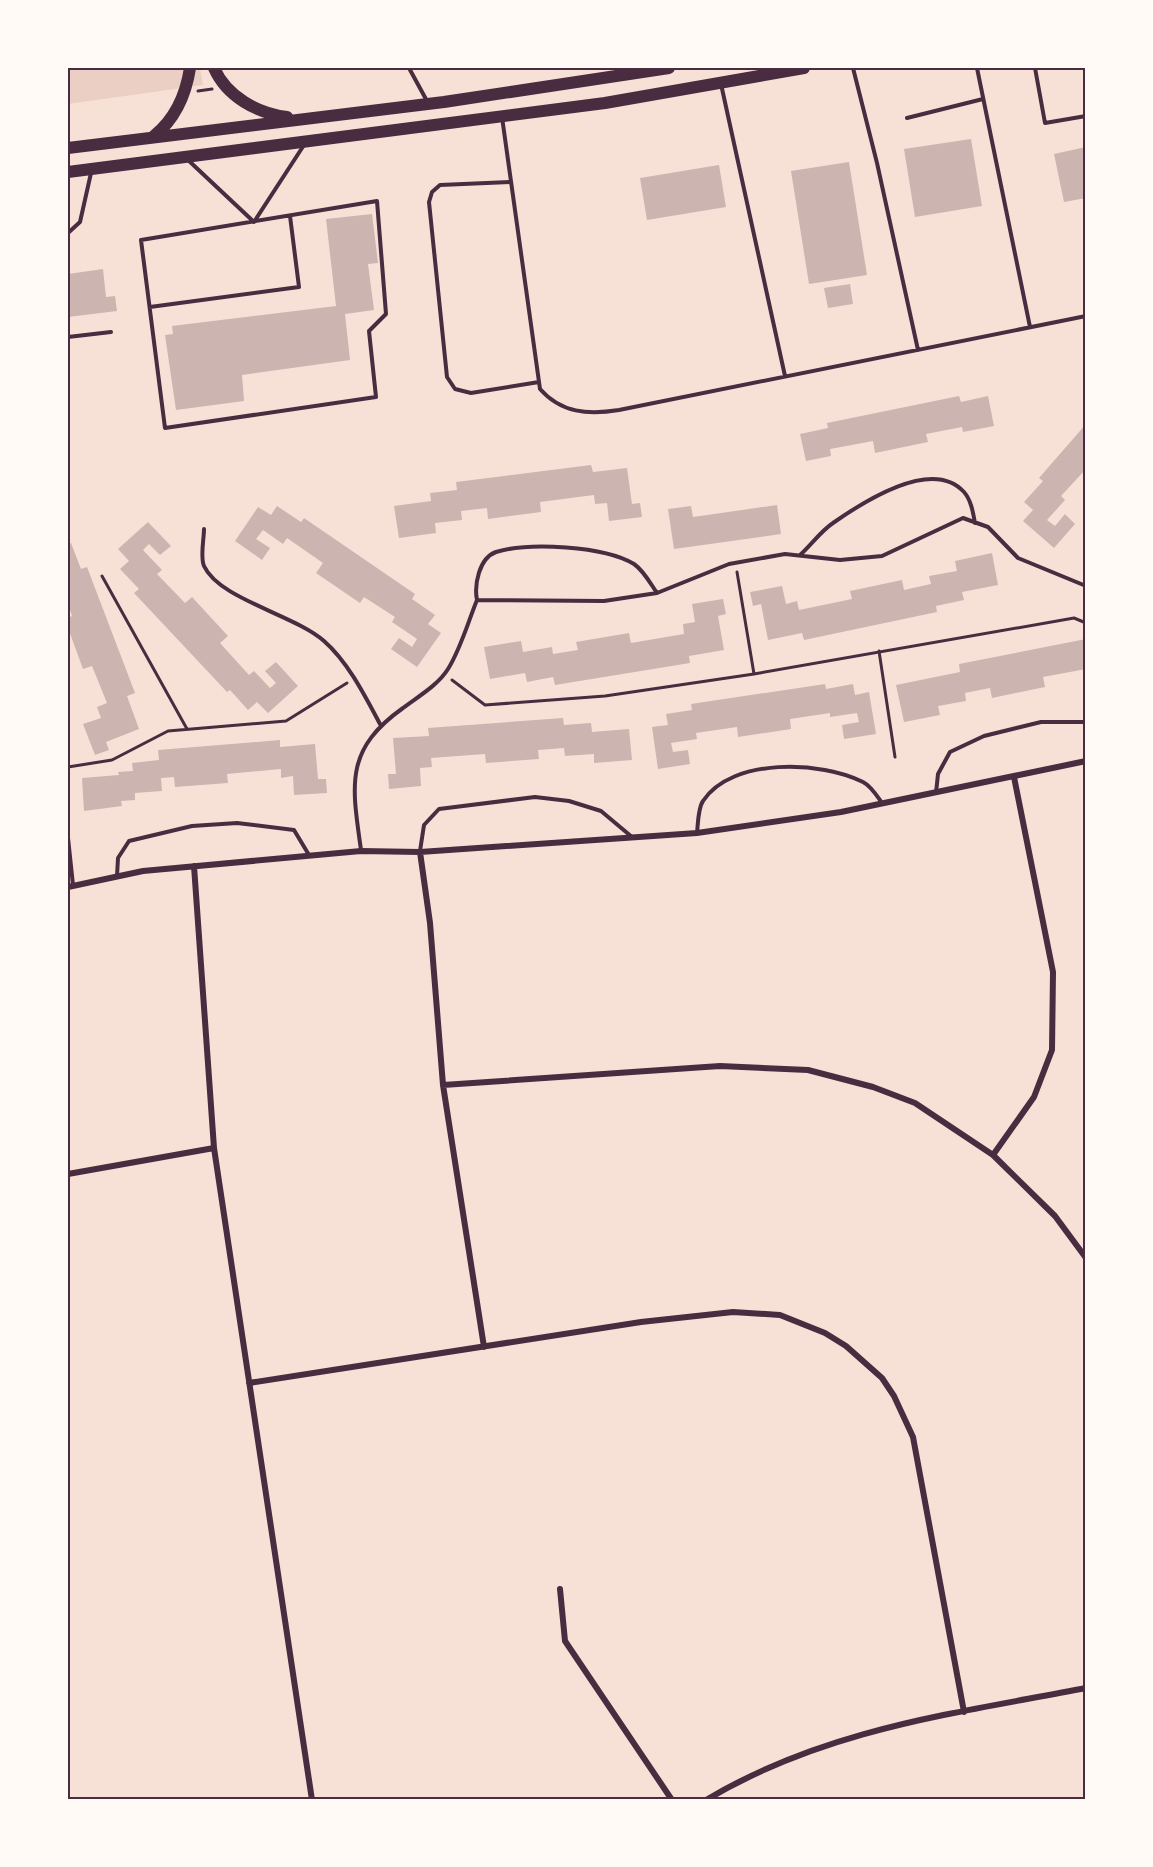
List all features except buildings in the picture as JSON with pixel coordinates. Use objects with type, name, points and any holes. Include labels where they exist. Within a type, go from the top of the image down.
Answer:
[{"type":"highway","points":[[154,136],[164,128],[176,110],[190,68]]},
{"type":"highway","points":[[214,68],[228,89],[249,105],[271,115],[303,120]]},
{"type":"highway","points":[[68,148],[429,104],[630,72],[669,68]]},
{"type":"highway","points":[[68,172],[605,103],[804,68]]},
{"type":"street","points":[[70,886],[117,876],[194,866],[361,851],[420,852],[697,832],[883,803],[1086,761]]},
{"type":"street","points":[[993,1155],[1034,1097],[1052,1050],[1053,972],[1014,777]]},
{"type":"street","points":[[420,852],[430,922],[443,1085],[484,1347]]},
{"type":"street","points":[[194,866],[214,1148],[312,1800]]},
{"type":"street","points":[[443,1085],[720,1066],[808,1070],[873,1087],[915,1104],[993,1155],[1055,1216],[1086,1258]]},
{"type":"street","points":[[68,1174],[214,1148]]},
{"type":"street","points":[[249,1383],[641,1322],[733,1312],[780,1315],[825,1333],[846,1346],[882,1378],[894,1396],[913,1437],[964,1712]]},
{"type":"street","points":[[560,1589],[565,1641],[672,1800]]},
{"type":"street","points":[[706,1800],[771,1764],[850,1736],[1086,1688]]},
{"type":"lane","points":[[409,68],[429,104]]},
{"type":"lane","points":[[853,68],[877,163],[918,350]]},
{"type":"lane","points":[[977,68],[1030,327]]},
{"type":"lane","points":[[1035,68],[1045,123],[1086,116]]},
{"type":"lane","points":[[721,83],[785,376]]},
{"type":"lane","points":[[907,118],[983,99]]},
{"type":"lane","points":[[502,117],[540,389],[552,402],[564,408],[597,413],[1086,316]]},
{"type":"lane","points":[[254,222],[306,142]]},
{"type":"lane","points":[[186,157],[254,222]]},
{"type":"lane","points":[[68,233],[80,222],[92,169]]},
{"type":"lane","points":[[511,182],[440,185],[432,192],[429,202],[447,377],[455,389],[471,393],[539,382]]},
{"type":"lane","points":[[377,201],[386,314],[369,331],[376,397],[165,429],[141,240],[254,222],[377,201]]},
{"type":"lane","points":[[150,307],[299,287],[290,216]]},
{"type":"lane","points":[[68,337],[111,332]]},
{"type":"lane","points":[[799,556],[832,524],[904,482],[925,479],[947,481],[963,491],[971,504],[975,522]]},
{"type":"lane","points":[[477,600],[604,601],[657,593],[736,563],[784,554],[840,560],[882,556],[963,518],[988,527],[1018,558],[1086,586]]},
{"type":"lane","points":[[204,529],[203,565],[219,586],[262,606],[323,640],[354,678],[380,724]]},
{"type":"lane","points":[[361,851],[354,798],[359,754],[380,724],[428,690],[444,674],[477,600],[474,589],[486,560],[495,552],[577,548],[626,561],[643,572],[657,593]]},
{"type":"lane","points":[[936,793],[938,774],[950,752],[975,740],[1041,722],[1086,722]]},
{"type":"lane","points":[[697,832],[702,801],[727,778],[765,767],[806,768],[842,774],[866,783],[883,803]]},
{"type":"lane","points":[[420,852],[424,825],[439,809],[535,797],[569,801],[601,811],[632,837]]},
{"type":"lane","points":[[117,876],[118,858],[129,841],[192,826],[237,823],[294,830],[309,856]]},
{"type":"lane","points":[[68,838],[70,886]]},
{"type":"path","points":[[190,92],[215,89]]},
{"type":"path","points":[[736,563],[754,674]]},
{"type":"path","points":[[102,576],[188,729]]},
{"type":"path","points":[[444,674],[485,705],[605,696],[754,674],[1074,618],[1086,622]]},
{"type":"path","points":[[879,651],[895,757]]},
{"type":"path","points":[[68,767],[112,760],[168,730],[286,721],[354,678]]},
{"type":"shaded area","points":[[68,68],[200,68],[203,85],[68,104]]}]
